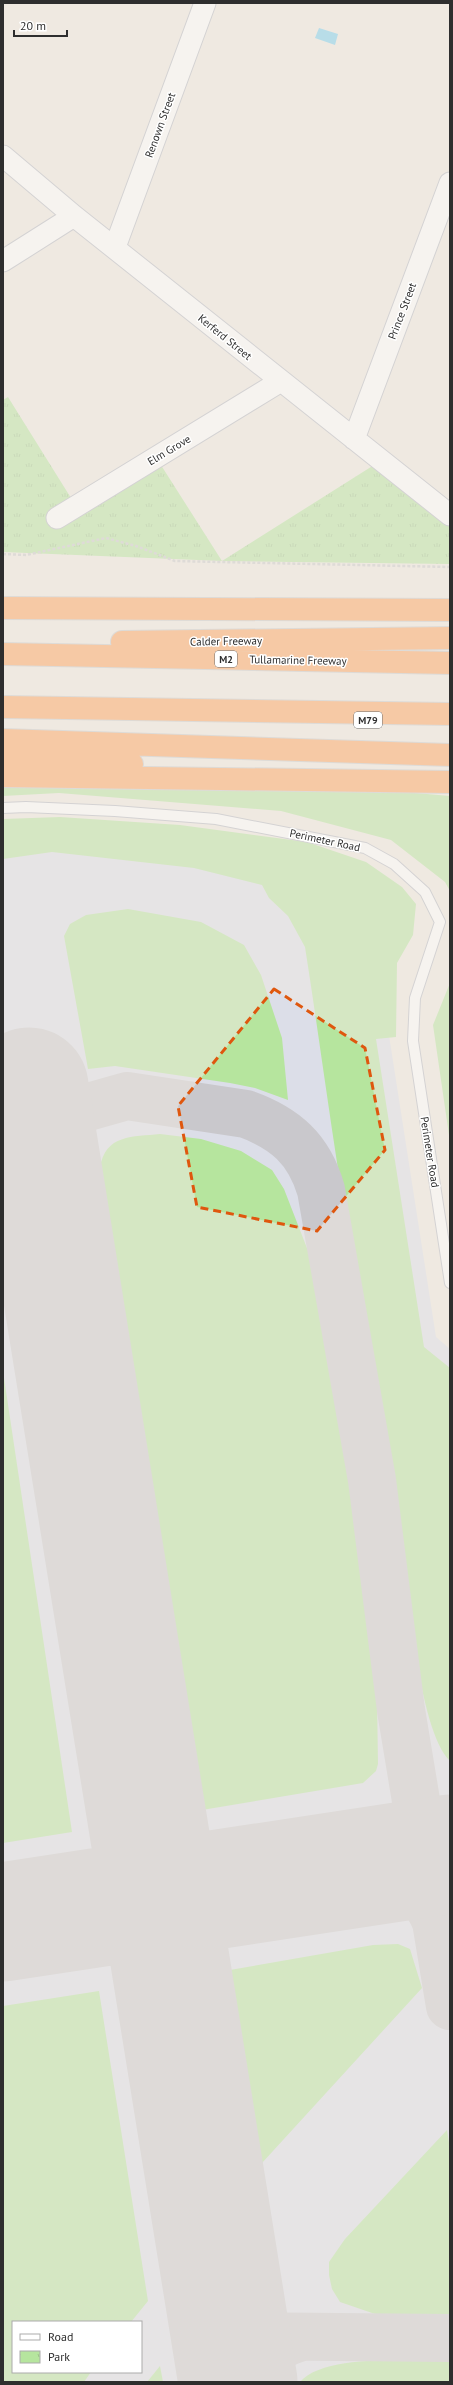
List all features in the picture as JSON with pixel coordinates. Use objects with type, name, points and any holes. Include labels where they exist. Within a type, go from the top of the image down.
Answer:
[{"type":"highway","points":[[3,593],[328,609]]},
{"type":"highway","points":[[3,608],[450,610]]},
{"type":"highway","name":"Calder Freeway","points":[[3,644],[450,638]]},
{"type":"highway","name":"Tullamarine Freeway","points":[[3,654],[450,663]]},
{"type":"highway","points":[[3,707],[450,714]]},
{"type":"highway","name":"M79","points":[[286,712],[450,728]]},
{"type":"highway","points":[[3,740],[450,755]]},
{"type":"highway","points":[[3,755],[306,779]]},
{"type":"highway","points":[[3,776],[450,782]]},
{"type":"street","name":"Renown Street","points":[[115,247],[204,3]]},
{"type":"street","name":"Kerferd Street","points":[[3,156],[74,216],[115,247],[281,382],[450,515]]},
{"type":"street","name":"Prince Street","points":[[354,439],[450,183]]},
{"type":"street","points":[[3,261],[74,216]]},
{"type":"street","name":"Elm Grove","points":[[57,518],[281,382]]},
{"type":"lane","name":"Perimeter Road","points":[[3,808],[26,807],[107,810],[216,819],[320,838],[365,848],[394,864],[425,892],[440,922],[415,998],[413,1041],[450,1283]]},
{"type":"path","points":[[3,554],[26,555],[106,538],[136,546],[175,561],[450,567]]},
{"type":"highlighted area","points":[[274,989],[365,1048],[385,1150],[317,1231],[197,1207],[178,1106]]},
{"type":"shaded area","points":[[3,830],[364,875],[436,1337],[450,1349],[450,2382],[3,2382]]},
{"type":"green space","points":[[8,397],[71,498],[159,462],[222,561],[3,552],[3,400]]},
{"type":"green space","points":[[374,465],[450,522],[450,564],[222,561]]},
{"type":"green space","points":[[3,784],[369,789],[450,796],[450,891],[445,882],[391,840],[281,811],[59,793],[3,796]]},
{"type":"green space","points":[[60,817],[180,825],[307,842],[366,862],[402,887],[416,904],[413,935],[397,963],[396,1037],[376,1039],[424,1347],[450,1368],[450,1761],[439,1744],[429,1718],[422,1687],[410,1617],[399,1531],[387,1456],[342,1196],[305,947],[288,916],[269,898],[262,885],[194,868],[52,852],[3,859],[3,819]]},
{"type":"green space","points":[[128,909],[201,922],[244,945],[261,975],[282,1038],[288,1100],[255,1088],[230,1083],[115,1066],[88,1069],[64,936],[70,924],[86,915]]},
{"type":"green space","points":[[450,983],[450,1142],[433,1025]]},
{"type":"green space","points":[[160,1134],[201,1139],[241,1151],[272,1170],[284,1189],[312,1261],[355,1515],[377,1697],[378,1764],[376,1771],[363,1783],[196,1811],[186,1757],[100,1168],[103,1157],[114,1143],[130,1137]]},
{"type":"green space","points":[[3,1371],[72,1832],[3,1843]]},
{"type":"green space","points":[[398,1944],[410,1949],[422,1988],[252,2174],[224,1971],[373,1945]]},
{"type":"green space","points":[[99,1991],[148,2301],[132,2321],[12,2321],[12,2373],[90,2373],[84,2382],[3,2382],[3,2006]]},
{"type":"green space","points":[[447,2130],[450,2149],[450,2317],[378,2315],[340,2302],[332,2289],[329,2275],[329,2262],[345,2239]]},
{"type":"green space","points":[[388,2360],[450,2361],[450,2382],[300,2382],[310,2374],[322,2368],[338,2364]]},
{"type":"green space","points":[[160,2366],[163,2382],[147,2382]]},
{"type":"water","points":[[319,28],[338,34],[335,45],[315,38]]},
{"type":"taxiway","points":[[51,1224],[46,1167],[47,1148],[62,1122],[74,1111],[127,1096],[246,1114],[284,1133],[294,1142],[310,1163],[321,1190],[372,1480],[401,1710],[450,2006]]},
{"type":"taxiway","points":[[362,1867],[387,1872],[408,1884],[425,1901],[437,1924]]},
{"type":"taxiway","points":[[230,2336],[450,2338]]},
{"type":"taxiway","points":[[243,2382],[254,2366],[268,2353],[284,2344],[302,2337]]},
{"type":"runway","points":[[29,1087],[238,2382]]},
{"type":"runway","points":[[3,1922],[450,1854]]}]
